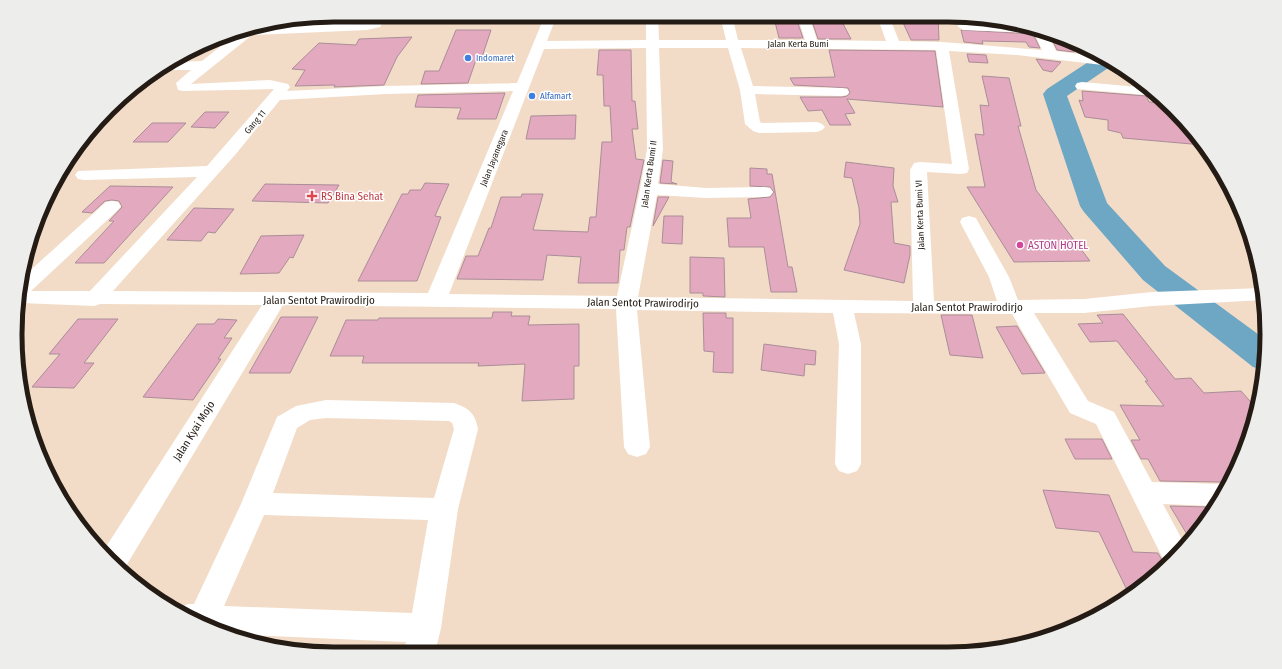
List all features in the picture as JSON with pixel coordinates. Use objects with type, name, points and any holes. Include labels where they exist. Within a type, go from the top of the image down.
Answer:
[{"type":"street","points":[[268,29],[367,26],[376,24],[377,22]]},
{"type":"street","name":"Jalan Jayanegara","points":[[436,300],[548,22]]},
{"type":"street","name":"Jalan Kerta Bumi II","points":[[637,447],[626,303],[649,189],[655,149],[652,22]]},
{"type":"street","points":[[728,22],[733,44],[748,90],[752,122],[759,128],[817,127]]},
{"type":"street","points":[[805,22],[812,43]]},
{"type":"street","points":[[885,22],[894,44]]},
{"type":"street","points":[[963,23],[972,47]]},
{"type":"street","points":[[243,36],[183,83],[183,87],[190,88],[270,84],[283,87],[276,96]]},
{"type":"street","points":[[1044,38],[1054,54]]},
{"type":"street","name":"Jalan Kerta Bumi","points":[[538,45],[812,43],[894,44],[972,47],[1054,54],[1097,60]]},
{"type":"street","name":"Jalan Kerta Bumi VI","points":[[924,308],[918,170],[920,167],[961,169],[942,46]]},
{"type":"street","points":[[174,67],[205,65]]},
{"type":"street","points":[[1082,86],[1144,92]]},
{"type":"street","points":[[276,96],[386,90],[522,87]]},
{"type":"street","points":[[748,90],[842,92]]},
{"type":"street","name":"Gang 11","points":[[94,298],[212,171],[276,96]]},
{"type":"street","points":[[84,175],[212,171]]},
{"type":"street","points":[[649,189],[706,193],[764,192]]},
{"type":"street","points":[[27,284],[112,206]]},
{"type":"street","points":[[969,222],[1014,307],[1079,407],[1105,418],[1173,550]]},
{"type":"street","name":"Jalan Sentot Prawirodirjo","points":[[25,297],[436,300],[842,305],[924,308],[1084,306],[1152,299],[1257,294]]},
{"type":"street","name":"Jalan Kyai Mojo","points":[[116,557],[276,299]]},
{"type":"street","points":[[842,305],[850,344],[848,464]]},
{"type":"street","points":[[197,616],[255,504],[286,423],[293,417],[321,410],[454,412],[464,418],[466,429],[444,509],[422,640],[205,619]]},
{"type":"street","points":[[1144,493],[1216,495]]},
{"type":"street","points":[[255,504],[444,509]]},
{"type":"building","points":[[775,22],[797,22],[803,38],[779,38]]},
{"type":"building","points":[[812,22],[842,22],[851,39],[818,39]]},
{"type":"building","points":[[903,22],[938,22],[939,40],[911,40]]},
{"type":"building","points":[[456,30],[491,30],[482,57],[477,57],[468,83],[421,84],[425,71],[439,71]]},
{"type":"building","points":[[961,30],[1031,34],[1033,35],[1040,48],[1029,47],[1026,42],[982,41],[983,44],[964,42]]},
{"type":"building","points":[[412,37],[397,57],[384,85],[334,87],[335,85],[295,86],[305,70],[292,69],[319,43],[356,45],[359,39]]},
{"type":"building","points":[[1053,41],[1077,50],[1074,52],[1057,50]]},
{"type":"building","points":[[599,50],[631,50],[632,101],[635,101],[638,129],[632,129],[636,159],[644,160],[630,227],[627,227],[624,250],[620,250],[618,283],[578,283],[581,257],[547,255],[543,280],[457,279],[466,256],[478,256],[489,228],[491,228],[501,197],[521,197],[522,194],[543,194],[533,230],[588,232],[590,217],[596,217],[602,142],[612,142],[610,106],[604,106],[603,75],[597,75]]},
{"type":"building","points":[[829,50],[935,51],[943,107],[847,99],[855,113],[845,114],[851,125],[830,125],[822,110],[808,111],[800,97],[842,97],[847,96],[850,93],[848,88],[794,85],[790,78],[835,77]]},
{"type":"building","points":[[967,54],[986,55],[988,63],[969,62]]},
{"type":"building","points":[[1036,59],[1061,62],[1052,72],[1043,70]]},
{"type":"building","points":[[982,76],[1009,78],[1021,126],[1018,126],[1036,190],[1090,261],[1014,262],[967,187],[985,187],[975,134],[984,135],[980,105],[989,106]]},
{"type":"building","points":[[1082,91],[1146,96],[1149,102],[1156,102],[1182,128],[1195,144],[1123,138],[1121,133],[1108,130],[1108,120],[1085,117],[1079,100],[1083,101]]},
{"type":"building","points":[[505,93],[496,119],[457,119],[461,108],[415,107],[418,95]]},
{"type":"building","points":[[205,112],[229,112],[215,128],[191,127]]},
{"type":"building","points":[[576,115],[575,139],[526,139],[531,116]]},
{"type":"building","points":[[152,123],[186,123],[168,142],[133,142]]},
{"type":"building","points":[[663,160],[673,161],[671,182],[677,184],[660,183]]},
{"type":"building","points":[[846,162],[894,168],[893,186],[898,202],[891,202],[894,243],[910,246],[910,255],[904,283],[844,270],[860,224],[859,208],[852,178],[844,177]]},
{"type":"building","points":[[750,168],[767,169],[767,174],[772,174],[788,267],[792,267],[797,292],[771,292],[764,247],[729,247],[727,218],[751,218],[748,199],[770,197],[774,192],[770,187],[750,186]]},
{"type":"building","points":[[425,183],[449,184],[435,216],[441,217],[417,281],[358,281],[402,194],[408,194],[410,190],[421,190]]},
{"type":"building","points":[[265,184],[339,185],[328,203],[252,201]]},
{"type":"building","points":[[110,186],[173,187],[104,263],[75,263],[114,221],[109,221],[122,207],[119,201],[112,200],[105,201],[92,213],[82,212]]},
{"type":"building","points":[[658,197],[669,197],[653,226]]},
{"type":"building","points":[[194,208],[234,209],[215,233],[208,232],[201,241],[167,240]]},
{"type":"building","points":[[664,216],[683,216],[682,244],[662,243]]},
{"type":"building","points":[[304,235],[293,258],[290,257],[279,273],[240,274],[261,236]]},
{"type":"building","points":[[690,257],[724,258],[725,297],[703,296],[703,293],[690,293]]},
{"type":"building","points":[[493,312],[512,312],[511,316],[530,316],[528,325],[579,324],[579,366],[574,366],[574,399],[522,401],[525,364],[478,366],[479,363],[362,363],[364,356],[330,356],[346,320],[378,320],[379,318],[492,318]]},
{"type":"building","points":[[703,313],[726,313],[726,318],[733,318],[733,373],[713,372],[714,352],[704,351]]},
{"type":"building","points":[[1123,314],[1175,379],[1191,378],[1204,393],[1241,391],[1252,403],[1236,454],[1223,482],[1160,481],[1148,459],[1141,459],[1131,440],[1140,440],[1120,405],[1164,406],[1145,381],[1148,381],[1117,341],[1090,342],[1078,324],[1103,323],[1097,315]]},
{"type":"building","points":[[941,315],[972,315],[983,358],[950,355]]},
{"type":"building","points":[[281,317],[318,317],[290,373],[249,373]]},
{"type":"building","points":[[78,319],[118,319],[84,363],[94,363],[74,388],[32,387],[60,354],[49,354]]},
{"type":"building","points":[[218,319],[237,320],[224,338],[232,338],[218,359],[221,359],[193,400],[143,397],[197,324],[214,324]]},
{"type":"building","points":[[1017,326],[1045,373],[1022,374],[996,327]]},
{"type":"building","points":[[764,344],[816,351],[815,365],[805,364],[804,376],[761,370]]},
{"type":"building","points":[[1065,439],[1102,439],[1112,459],[1075,459]]},
{"type":"building","points":[[1043,490],[1109,495],[1133,552],[1158,553],[1162,561],[1138,582],[1129,588],[1126,588],[1099,532],[1056,528]]},
{"type":"building","points":[[1170,506],[1208,507],[1195,525],[1187,535]]},
{"type":"waterway","points":[[1102,63],[1055,94],[1094,206],[1154,273],[1259,353]]},
{"type":"place","name":"Indomaret","points":[[468,58]]},
{"type":"place","name":"Alfamart","points":[[532,96]]},
{"type":"place","name":"RS Bina Sehat","points":[[312,196]]},
{"type":"place","name":"ASTON HOTEL","points":[[1020,245]]}]
